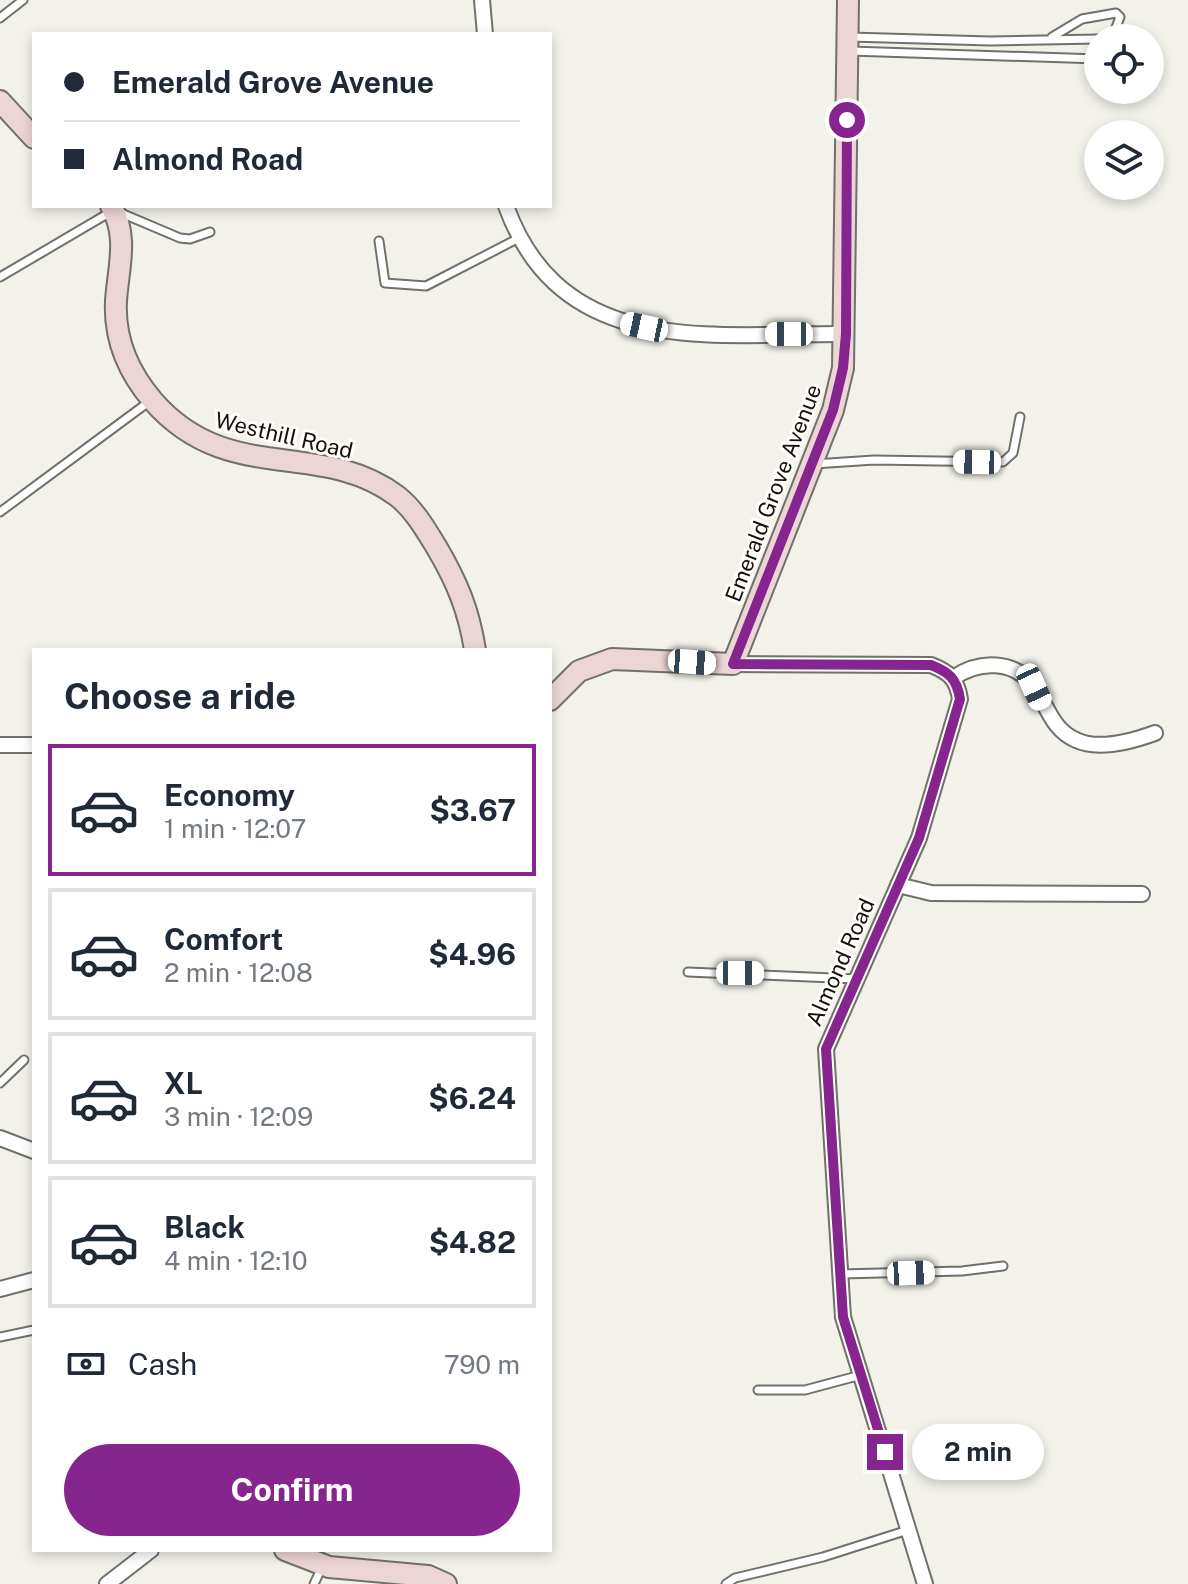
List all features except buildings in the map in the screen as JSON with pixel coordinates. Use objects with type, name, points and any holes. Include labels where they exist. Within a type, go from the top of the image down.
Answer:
[{"type":"street","points":[[482,0],[485,32]]},
{"type":"street","name":"Emerald Grove Avenue","points":[[733,664],[833,410],[843,368],[846,334],[848,0]]},
{"type":"street","points":[[0,101],[29,127]]},
{"type":"street","name":"Westhill Road","points":[[112,208],[122,246],[116,300],[118,336],[125,358],[152,399],[182,429],[209,445],[259,458],[346,472],[395,495],[421,523],[455,580],[467,607],[475,648]]},
{"type":"street","points":[[507,208],[519,238],[539,267],[568,296],[613,320],[674,333],[846,334]]},
{"type":"street","points":[[552,698],[579,671],[612,659],[733,664],[931,665],[948,671],[953,678],[968,668],[998,664],[1021,674],[1034,687],[1044,709],[1060,730],[1079,742],[1133,741],[1155,733]]},
{"type":"street","name":"Almond Road","points":[[925,1584],[843,1317],[826,1049],[919,838],[960,699],[953,678]]},
{"type":"street","points":[[0,745],[32,745]]},
{"type":"street","points":[[898,885],[931,893],[1142,894]]},
{"type":"street","points":[[0,1138],[32,1150]]},
{"type":"street","points":[[0,1289],[32,1281]]},
{"type":"street","points":[[107,1584],[148,1552]]},
{"type":"street","points":[[288,1552],[319,1575],[348,1571],[428,1576],[446,1584]]},
{"type":"lane","points":[[0,18],[23,0]]},
{"type":"lane","points":[[1050,38],[1082,19],[1116,13],[1120,17],[1117,24]]},
{"type":"lane","points":[[848,44],[1084,39]]},
{"type":"lane","points":[[848,44],[1084,58]]},
{"type":"lane","points":[[0,277],[112,208],[180,238],[190,239],[210,232]]},
{"type":"lane","points":[[379,241],[385,283],[426,286],[519,238]]},
{"type":"lane","points":[[0,512],[152,399]]},
{"type":"lane","points":[[812,465],[874,460],[1003,462],[1013,453],[1020,417]]},
{"type":"lane","points":[[688,972],[857,979]]},
{"type":"lane","points":[[0,1083],[24,1060]]},
{"type":"lane","points":[[840,1274],[936,1272],[1003,1266]]},
{"type":"lane","points":[[0,1337],[32,1330]]},
{"type":"lane","points":[[758,1390],[805,1390],[861,1375]]},
{"type":"lane","points":[[726,1584],[735,1578],[823,1557],[909,1530]]},
{"type":"route","points":[[847,120],[846,334],[843,368],[833,410],[733,664],[931,665],[948,671],[958,687],[960,699],[919,838],[826,1049],[843,1317],[885,1452]]}]
